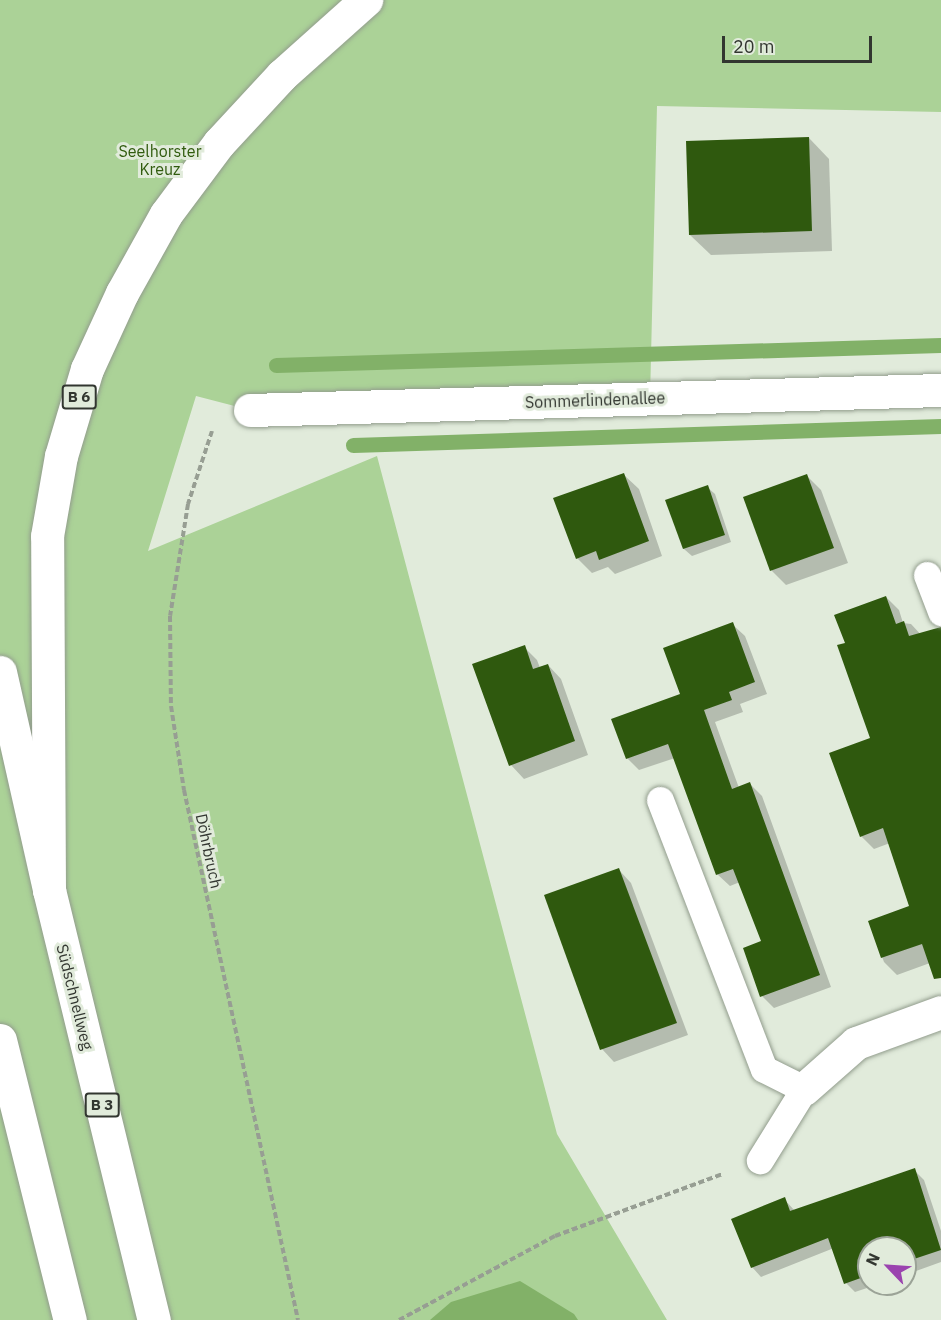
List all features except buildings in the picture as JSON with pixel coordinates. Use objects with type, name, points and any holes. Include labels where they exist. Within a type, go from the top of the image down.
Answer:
[{"type":"main road","name":"B 6","points":[[49,890],[47,536],[61,456],[87,369],[122,293],[166,214],[219,143],[282,75],[366,0]]},
{"type":"main road","name":"Sommerlindenallee","points":[[250,410],[941,390]]},
{"type":"main road","name":"Südschnellweg","points":[[0,672],[49,890],[154,1320]]},
{"type":"main road","points":[[804,1089],[856,1043],[941,1012]]},
{"type":"main road","points":[[0,1040],[70,1320]]},
{"type":"lane","points":[[927,575],[941,612]]},
{"type":"lane","points":[[660,800],[764,1069],[804,1089],[760,1160]]},
{"type":"path","name":"Döhrbruch","points":[[250,410],[214,423],[188,504],[170,616],[171,706],[186,802],[298,1320]]},
{"type":"path","points":[[399,1320],[555,1236],[760,1160]]},
{"type":"green space","name":"Seelhorster Kreuz","points":[[0,0],[941,0],[941,112],[657,106],[650,399],[250,410],[196,396],[148,551],[377,456],[557,1134],[667,1320],[0,1320]]},
{"type":"shaded area","points":[[520,1281],[574,1314],[578,1320],[430,1320],[451,1302]]},
{"type":"waterway","points":[[276,365],[941,345]]},
{"type":"waterway","points":[[353,445],[941,426]]}]
